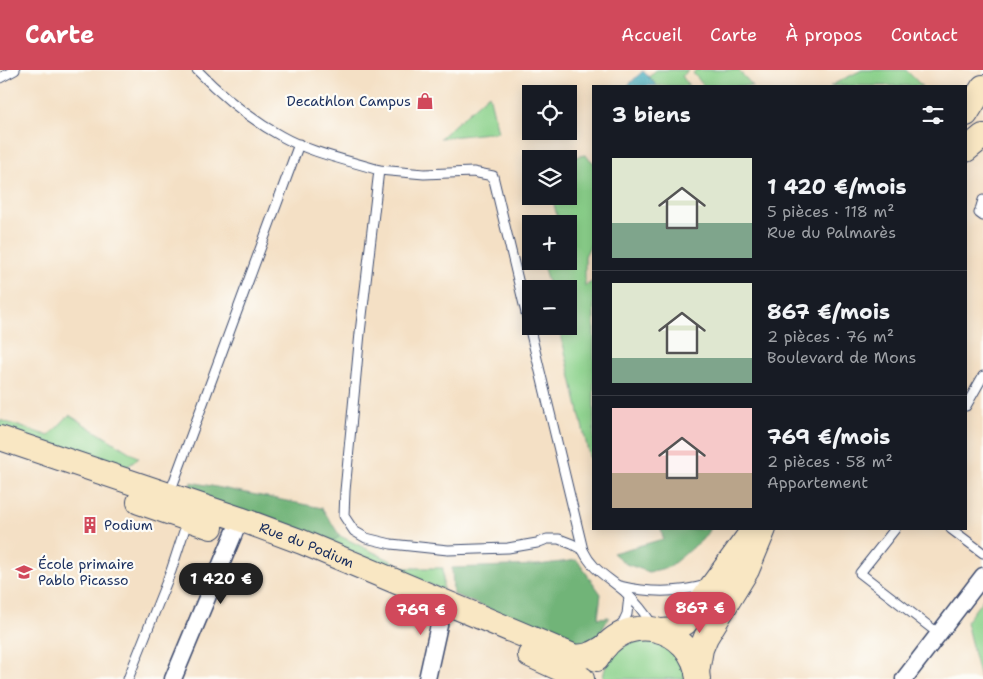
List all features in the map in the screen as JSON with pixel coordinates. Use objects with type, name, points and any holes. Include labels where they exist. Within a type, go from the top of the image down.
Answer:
[{"type":"street","points":[[967,112],[982,90]]},
{"type":"street","points":[[967,149],[983,136]]},
{"type":"street","name":"Rue du Podium","points":[[0,438],[166,503],[188,519],[237,527],[302,542],[582,679]]},
{"type":"street","name":"Rue du Podium","points":[[0,454],[166,503],[237,527]]},
{"type":"street","points":[[173,679],[237,527]]},
{"type":"street","name":"Rue du Podium","points":[[444,610],[573,656],[589,656],[635,630],[674,630],[683,625],[753,530]]},
{"type":"street","points":[[698,675],[701,649],[706,636],[747,570],[764,530]]},
{"type":"street","points":[[904,679],[983,576]]},
{"type":"street","points":[[427,679],[444,610]]},
{"type":"street","points":[[659,630],[675,638],[685,647],[693,658],[698,675]]},
{"type":"street","points":[[592,679],[596,662],[611,642]]},
{"type":"lane","points":[[0,78],[15,70]]},
{"type":"lane","points":[[197,70],[227,100],[247,116],[282,137],[319,152],[379,170],[424,174],[473,172],[493,176],[583,550],[595,569],[629,596],[659,630]]},
{"type":"lane","points":[[166,503],[299,144]]},
{"type":"lane","points":[[379,170],[357,360],[344,516],[354,531],[366,538],[390,544],[448,550],[508,548],[537,544],[547,539],[559,539],[583,550]]},
{"type":"lane","points":[[983,200],[979,213],[983,216]]},
{"type":"lane","points":[[967,404],[983,376]]},
{"type":"lane","points":[[128,679],[172,571],[188,519]]},
{"type":"lane","points":[[894,530],[860,573],[939,634]]},
{"type":"lane","points":[[952,530],[983,553]]},
{"type":"lane","points":[[618,586],[635,590],[662,592],[698,587],[716,582]]},
{"type":"lane","points":[[611,642],[624,624],[629,596]]},
{"type":"green space","points":[[656,70],[689,70],[682,76],[688,85],[656,85],[649,77]]},
{"type":"green space","points":[[696,70],[738,70],[752,85],[703,85],[693,73]]},
{"type":"green space","points":[[862,70],[906,70],[921,85],[832,85]]},
{"type":"green space","points":[[489,94],[498,132],[440,138]]},
{"type":"green space","points":[[585,155],[592,161],[592,242],[585,256],[585,286],[592,282],[592,468],[561,335],[577,335],[577,280],[547,280],[545,270],[577,270],[577,215],[557,215],[554,205],[577,205],[577,157]]},
{"type":"green space","points":[[69,415],[139,458],[124,469],[0,427],[0,420],[49,436]]},
{"type":"green space","points":[[191,482],[322,508],[340,536],[330,543],[189,492]]},
{"type":"green space","points":[[661,530],[709,530],[702,540],[669,567],[649,572],[626,564],[613,553],[663,539]]},
{"type":"green space","points":[[340,536],[406,568],[443,568],[443,590],[330,543]]},
{"type":"green space","points":[[577,560],[601,594],[598,618],[609,617],[600,634],[584,646],[566,641],[453,594],[452,568],[538,565]]},
{"type":"green space","points":[[983,599],[983,679],[980,679],[966,622]]},
{"type":"green space","points":[[634,640],[655,640],[678,654],[688,679],[603,679],[609,660]]},
{"type":"water","points":[[643,71],[656,85],[628,85]]},
{"type":"place","name":"Decathlon Campus","points":[[425,101]]},
{"type":"place","name":"Podium","points":[[90,525]]},
{"type":"place","name":"École primaire Pablo Picasso","points":[[24,572]]}]
